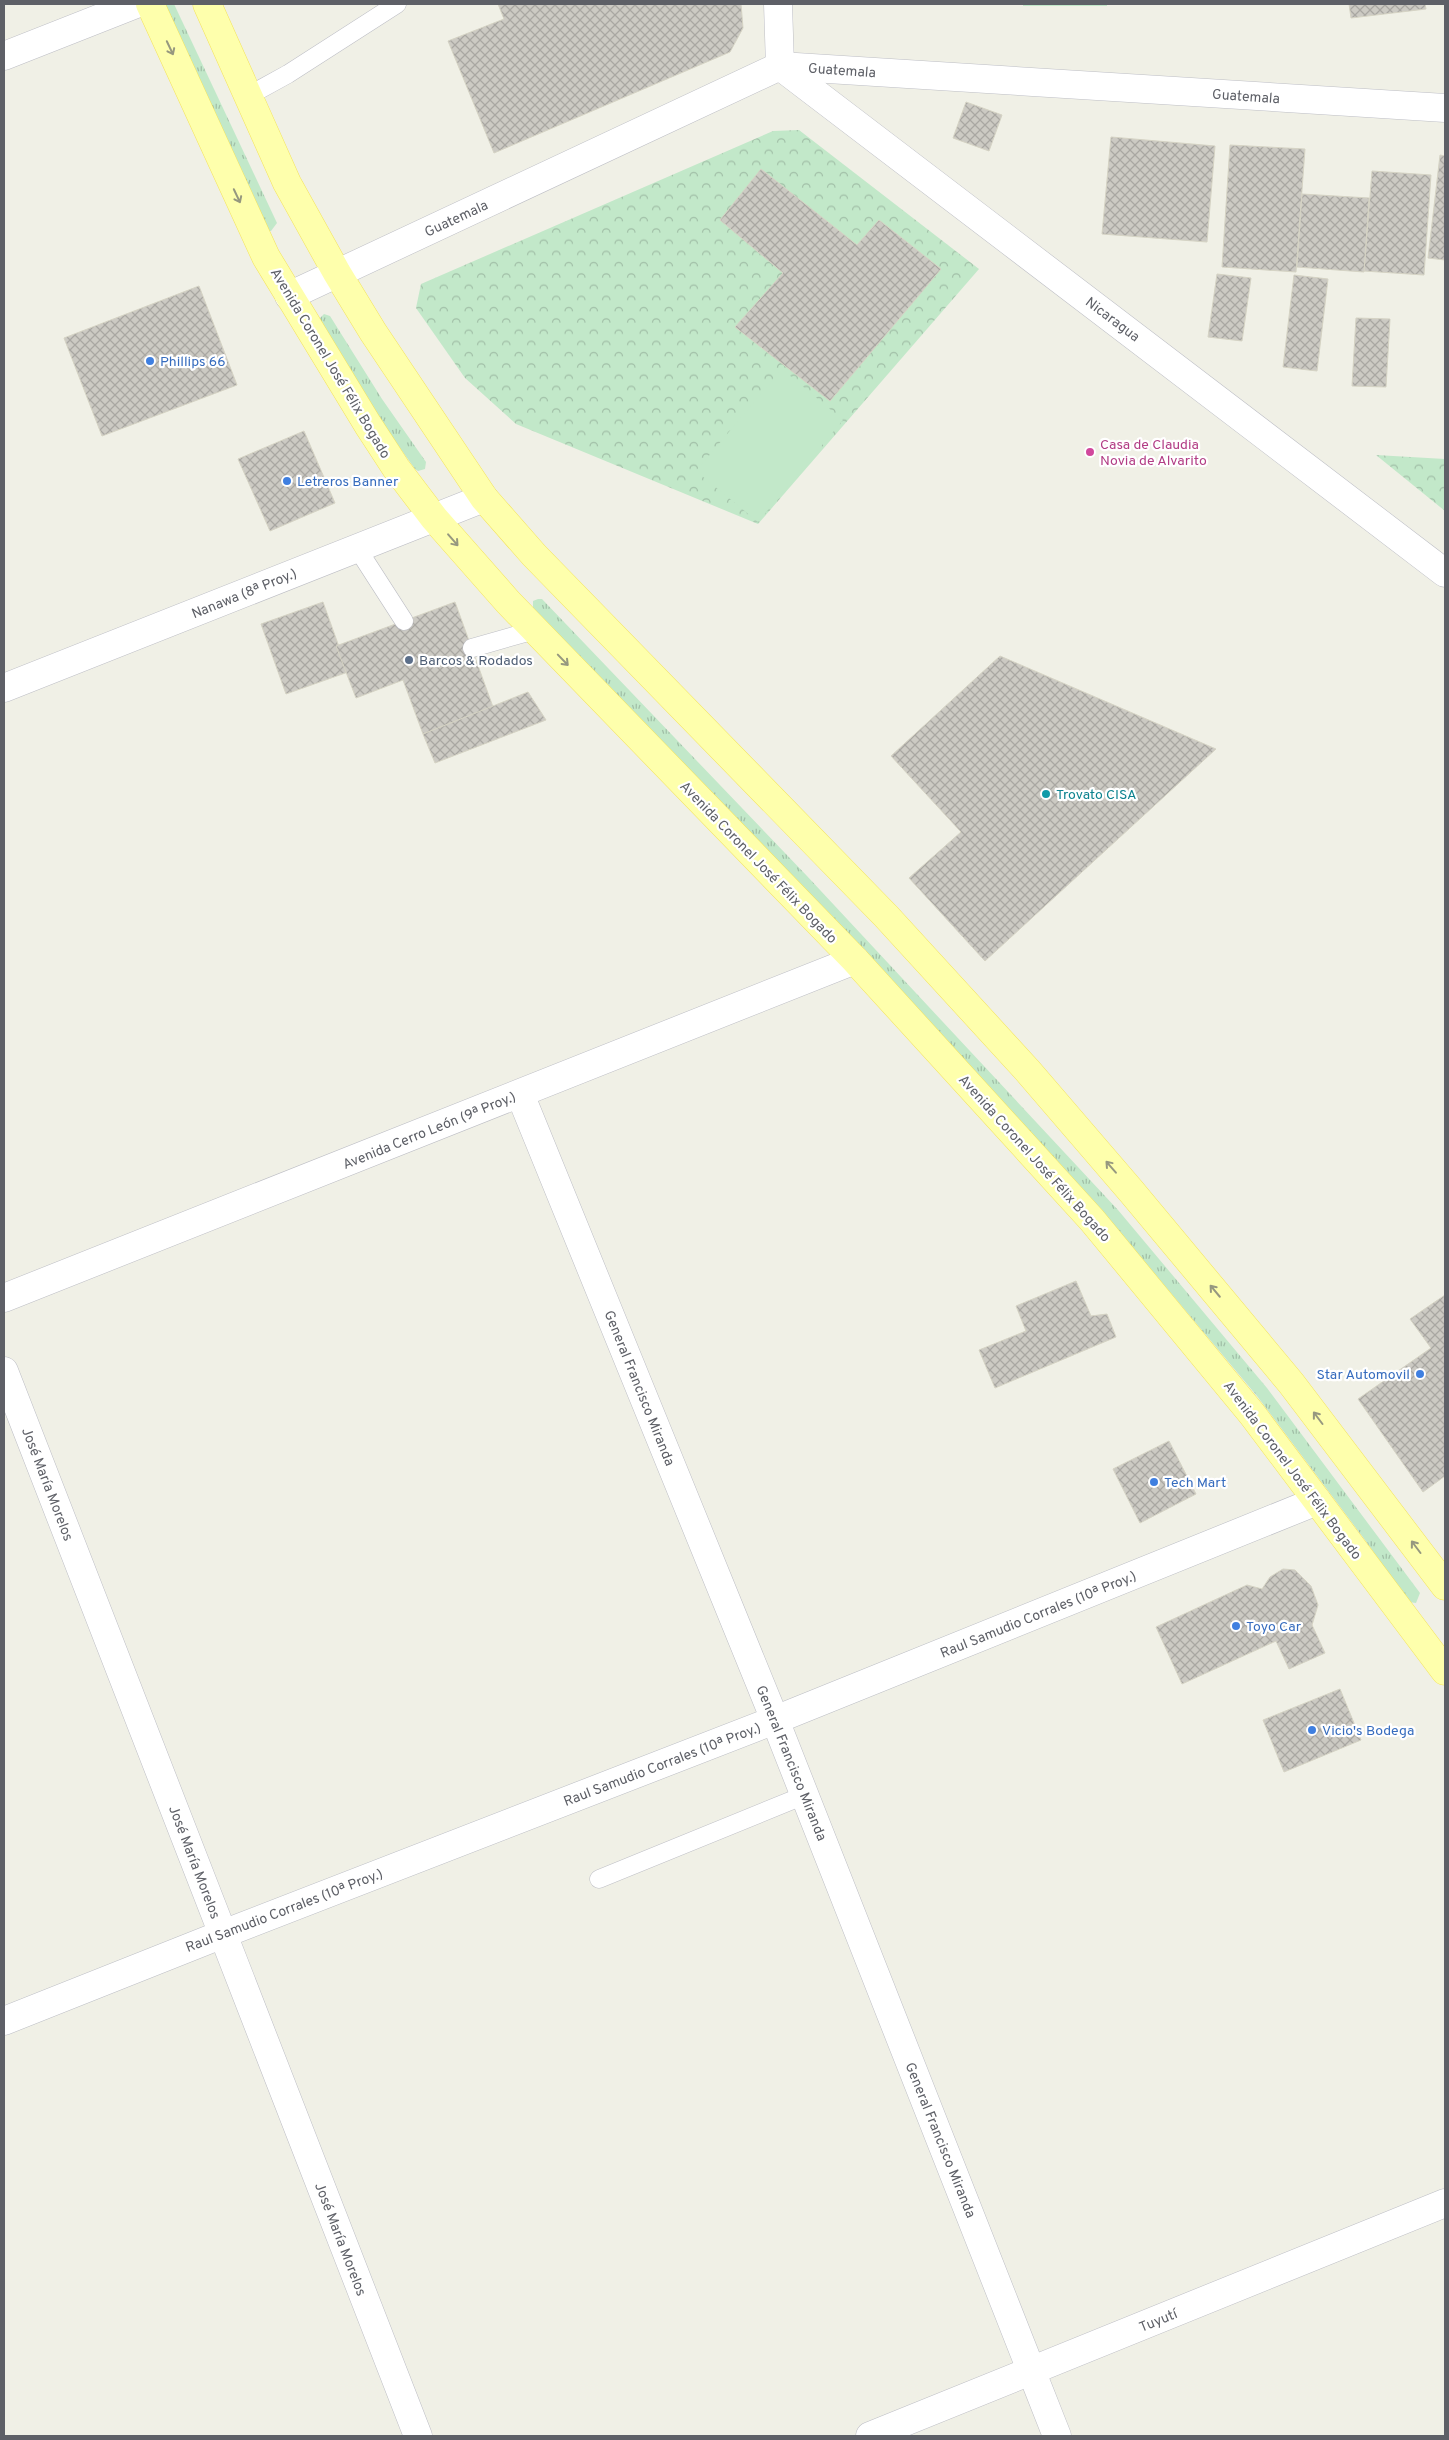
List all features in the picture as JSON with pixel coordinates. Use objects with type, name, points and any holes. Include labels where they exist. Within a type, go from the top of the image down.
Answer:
[{"type":"main road","name":"Avenida Coronel José Félix Bogado","points":[[150,4],[246,215],[289,296],[372,433],[434,518],[535,630],[854,960],[1092,1220],[1252,1414],[1443,1665]]},
{"type":"main road","points":[[206,4],[287,183],[337,273],[373,332],[484,498],[534,555],[886,916],[1027,1070],[1131,1190],[1291,1383],[1445,1586]]},
{"type":"street","points":[[4,56],[136,4]]},
{"type":"street","points":[[778,4],[780,66]]},
{"type":"street","name":"Guatemala","points":[[289,296],[780,66],[1445,108]]},
{"type":"street","name":"Nicaragua","points":[[780,66],[1445,572]]},
{"type":"street","name":"Nanawa (8ª Proy.)","points":[[4,688],[484,498]]},
{"type":"street","name":"Avenida Cerro León (9ª Proy.)","points":[[4,1298],[854,960]]},
{"type":"street","name":"General Francisco Miranda","points":[[520,1094],[775,1720],[1057,2436]]},
{"type":"street","name":"José María Morelos","points":[[4,1371],[418,2436]]},
{"type":"street","name":"Raul Samudio Corrales (10ª Proy.)","points":[[4,2021],[775,1720],[1318,1501]]},
{"type":"street","name":"Tuyutí","points":[[870,2436],[1445,2203]]},
{"type":"lane","points":[[248,96],[288,74],[397,4]]},
{"type":"lane","points":[[357,548],[404,621]]},
{"type":"lane","points":[[472,648],[535,630]]},
{"type":"lane","points":[[599,1879],[805,1795]]},
{"type":"green space","points":[[160,4],[174,4],[277,223],[271,231],[268,231]]},
{"type":"green space","points":[[1023,4],[1107,4],[1107,6],[1023,6]]},
{"type":"green space","points":[[799,130],[979,269],[758,524],[516,424],[465,378],[416,308],[421,284],[773,131]]},
{"type":"green space","points":[[324,314],[330,316],[382,399],[426,462],[425,469],[418,471],[415,469],[370,406],[319,319]]},
{"type":"green space","points":[[782,369],[843,420],[758,522],[696,471]]},
{"type":"green space","points":[[1376,455],[1445,459],[1445,511]]},
{"type":"green space","points":[[542,599],[807,876],[1118,1210],[1267,1388],[1420,1593],[1416,1603],[1409,1602],[1257,1396],[1108,1218],[798,885],[533,609],[533,601]]},
{"type":"building","points":[[498,4],[741,4],[743,28],[730,52],[494,153],[448,41],[504,19]]},
{"type":"building","points":[[1349,4],[1425,4],[1426,9],[1351,18]]},
{"type":"building","points":[[966,102],[1002,115],[989,151],[953,138]]},
{"type":"building","points":[[1111,137],[1215,146],[1207,242],[1102,234]]},
{"type":"building","points":[[1230,145],[1305,149],[1296,272],[1222,267]]},
{"type":"building","points":[[1440,155],[1445,156],[1445,260],[1428,258]]},
{"type":"building","points":[[761,169],[857,245],[879,220],[941,269],[830,401],[735,327],[783,273],[720,220]]},
{"type":"building","points":[[1372,171],[1431,175],[1424,275],[1364,271]]},
{"type":"building","points":[[1302,194],[1369,198],[1364,272],[1297,267]]},
{"type":"building","points":[[1217,274],[1251,278],[1242,341],[1208,337]]},
{"type":"building","points":[[1294,275],[1328,279],[1317,371],[1283,367]]},
{"type":"building","name":"Phillips 66","points":[[199,286],[237,385],[102,436],[64,338]]},
{"type":"building","points":[[1356,318],[1390,319],[1386,387],[1352,386]]},
{"type":"building","name":"Letreros Banner","points":[[304,431],[335,503],[270,531],[238,459]]},
{"type":"building","points":[[323,602],[348,672],[286,694],[261,624]]},
{"type":"building","name":"Barcos & Rodados","points":[[455,602],[493,707],[423,734],[403,680],[356,698],[336,646]]},
{"type":"building","name":"Trovato CISA","points":[[1000,656],[1216,749],[985,961],[909,878],[961,832],[891,756]]},
{"type":"building","points":[[528,692],[546,720],[435,763],[423,734]]},
{"type":"building","points":[[1076,1281],[1091,1316],[1107,1314],[1116,1337],[995,1388],[979,1350],[1026,1331],[1016,1306]]},
{"type":"building","name":"Star Automovil","points":[[1445,1295],[1445,1476],[1423,1492],[1358,1399],[1431,1348],[1410,1319]]},
{"type":"building","name":"Tech Mart","points":[[1169,1441],[1196,1494],[1140,1523],[1113,1469]]},
{"type":"building","name":"Toyo Car","points":[[1283,1569],[1295,1570],[1311,1586],[1318,1605],[1312,1625],[1325,1653],[1289,1669],[1276,1641],[1182,1684],[1156,1627],[1247,1585],[1262,1589],[1270,1577]]},
{"type":"building","name":"Vicio's Bodega","points":[[1340,1689],[1361,1740],[1284,1772],[1263,1720]]},
{"type":"place","name":"Phillips 66","points":[[150,361]]},
{"type":"place","name":"Casa de Claudia Novia de Alvarito","points":[[1090,452]]},
{"type":"place","name":"Letreros Banner","points":[[287,481]]},
{"type":"place","name":"Barcos & Rodados","points":[[409,660]]},
{"type":"place","name":"Trovato CISA","points":[[1046,794]]},
{"type":"place","name":"Star Automovil","points":[[1420,1374]]},
{"type":"place","name":"Tech Mart","points":[[1154,1482]]},
{"type":"place","name":"Toyo Car","points":[[1236,1626]]},
{"type":"place","name":"Vicio's Bodega","points":[[1312,1730]]}]
